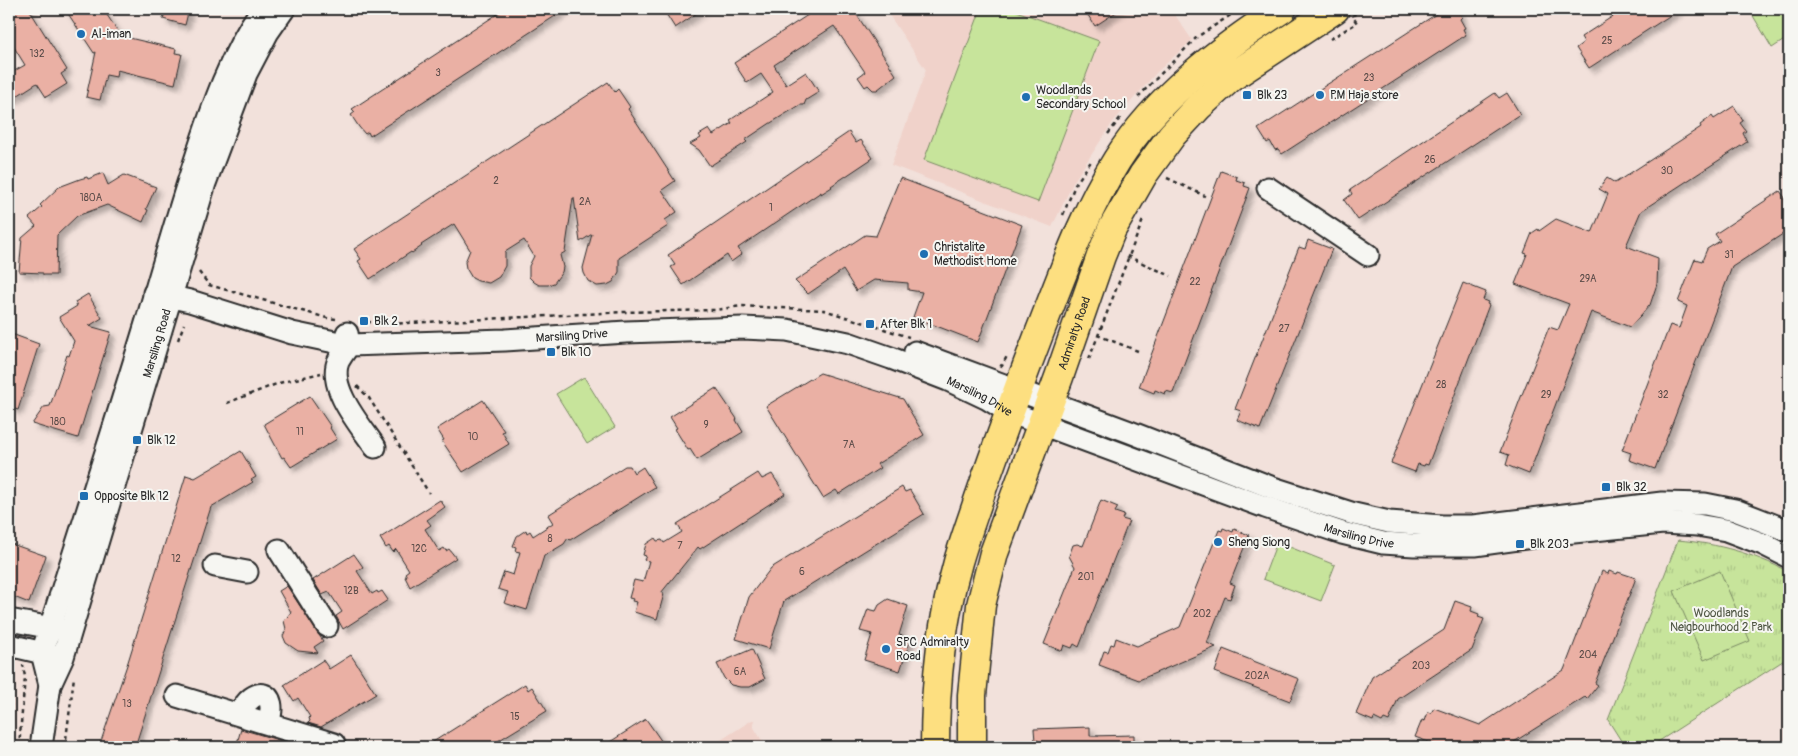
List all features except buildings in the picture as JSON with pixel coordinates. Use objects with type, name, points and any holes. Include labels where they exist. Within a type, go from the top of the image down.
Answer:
[{"type":"main road","points":[[935,747],[935,703],[949,600],[958,562],[1013,401],[1072,251],[1093,204],[1118,160],[1143,126],[1171,96],[1219,52],[1282,9]]},
{"type":"main road","name":"Admiralty Road","points":[[972,747],[972,695],[981,605],[994,553],[1112,229],[1143,176],[1172,135],[1199,106],[1230,78],[1335,9]]},
{"type":"street","name":"Marsiling Road","points":[[165,289],[190,178],[216,101],[239,46],[262,9]]},
{"type":"street","name":"Marsiling Road","points":[[41,747],[50,685],[42,653],[60,630],[165,289],[246,74],[268,32],[284,9]]},
{"type":"street","points":[[1268,188],[1368,255]]},
{"type":"street","name":"Marsiling Drive","points":[[165,289],[308,325],[348,330],[505,340],[626,332],[743,328],[787,330],[848,343],[948,380],[988,399],[1013,401],[1045,412],[1269,498],[1342,533],[1383,543],[1475,545],[1554,534],[1663,523],[1697,525],[1726,530],[1763,544],[1789,557]]},
{"type":"street","points":[[348,330],[338,363],[336,382],[341,396],[375,447]]},
{"type":"street","name":"Marsiling Drive","points":[[1269,498],[1390,522],[1473,526],[1662,503],[1705,504],[1735,510],[1789,531]]},
{"type":"street","points":[[279,550],[327,626]]},
{"type":"street","points":[[215,566],[247,572]]},
{"type":"street","points":[[9,620],[60,630]]},
{"type":"street","name":"Marsiling Road","points":[[50,685],[69,663],[60,630]]},
{"type":"street","points":[[14,653],[42,653],[69,663]]},
{"type":"street","points":[[177,696],[240,714],[273,729],[334,744],[333,747]]},
{"type":"path","points":[[1325,42],[1357,23],[1352,16],[1364,9]]},
{"type":"path","points":[[1162,186],[1167,178],[1205,196]]},
{"type":"path","points":[[1088,361],[1143,218]]},
{"type":"path","points":[[1127,256],[1171,276]]},
{"type":"path","points":[[199,272],[209,285],[327,318],[348,330],[388,324],[624,312]]},
{"type":"path","points":[[1097,335],[1138,351]]},
{"type":"path","points":[[14,653],[23,666],[25,676],[19,747]]},
{"type":"path","points":[[65,747],[69,663]]},
{"type":"shaded area","name":"Woodlands Secondary School","points":[[885,9],[1171,9],[1192,40],[1157,72],[1113,122],[1074,181],[1052,227],[891,165],[926,70]]},
{"type":"shaded area","points":[[9,668],[14,669],[12,747],[9,747]]},
{"type":"shaded area","points":[[752,720],[755,720],[753,726],[766,747],[710,747]]},
{"type":"green space","points":[[981,9],[1011,9],[1099,41],[1038,202],[924,160]]},
{"type":"green space","points":[[1749,9],[1787,9],[1789,12],[1789,37],[1772,48]]},
{"type":"green space","points":[[584,377],[615,427],[587,444],[556,394]]},
{"type":"green space","name":"Woodlands Neigbourhood 2 Park","points":[[1678,540],[1735,550],[1789,572],[1789,657],[1650,747],[1625,747],[1608,720]]},
{"type":"green space","points":[[1277,542],[1335,565],[1321,601],[1263,579]]},
{"type":"green space","points":[[1720,571],[1750,641],[1704,660],[1674,591]]},
{"type":"place","name":"Al-iman","points":[[81,34]]},
{"type":"place","name":"Blk 23","points":[[1247,95]]},
{"type":"place","name":"P.M Haja store","points":[[1320,95]]},
{"type":"place","name":"Woodlands Secondary School","points":[[1026,97]]},
{"type":"place","name":"Christalite Methodist Home","points":[[924,254]]},
{"type":"place","name":"Blk 2","points":[[364,321]]},
{"type":"place","name":"After Blk 1","points":[[870,324]]},
{"type":"place","name":"Blk 10","points":[[551,352]]},
{"type":"place","name":"Blk 12","points":[[137,440]]},
{"type":"place","name":"Blk 32","points":[[1606,487]]},
{"type":"place","name":"Opposite Blk 12","points":[[84,496]]},
{"type":"place","name":"Sheng Siong","points":[[1218,542]]},
{"type":"place","name":"Blk 203","points":[[1520,544]]},
{"type":"place","name":"SPC Admiralty Road","points":[[886,649]]}]
